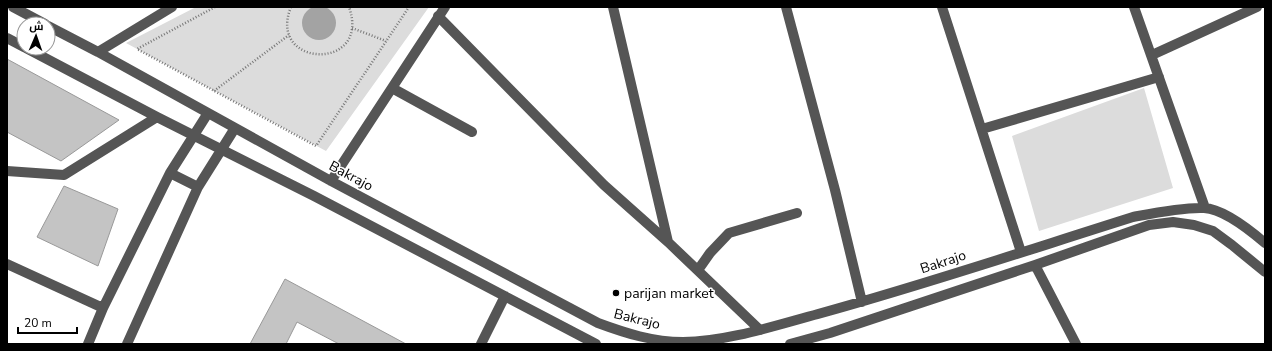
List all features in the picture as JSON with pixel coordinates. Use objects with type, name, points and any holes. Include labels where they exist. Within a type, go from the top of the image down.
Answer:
[{"type":"street","points":[[13,7],[30,16]]},
{"type":"street","points":[[98,52],[172,7]]},
{"type":"street","points":[[332,181],[445,7]]},
{"type":"street","points":[[613,7],[668,242]]},
{"type":"street","points":[[786,7],[835,190],[862,302]]},
{"type":"street","points":[[942,7],[1021,252]]},
{"type":"street","points":[[1134,7],[1205,208]]},
{"type":"street","points":[[1152,56],[1257,7]]},
{"type":"street","points":[[438,16],[604,185],[668,242],[760,330]]},
{"type":"street","name":"Bakrajo","points":[[56,30],[591,320],[622,332],[654,339],[683,342],[712,340],[760,330],[862,302],[1133,217],[1173,210],[1205,208],[1232,218],[1265,243]]},
{"type":"street","points":[[7,38],[16,43]]},
{"type":"street","points":[[40,56],[314,196],[596,344]]},
{"type":"street","points":[[982,129],[1159,77]]},
{"type":"street","points":[[392,88],[472,132]]},
{"type":"street","points":[[88,344],[103,308],[170,174],[208,113]]},
{"type":"street","points":[[7,171],[64,175],[157,117]]},
{"type":"street","points":[[127,344],[198,188],[235,128]]},
{"type":"street","points":[[170,174],[198,188]]},
{"type":"street","points":[[698,270],[710,253],[729,233],[797,213]]},
{"type":"street","points":[[790,344],[830,334],[1035,266],[1149,225],[1173,222],[1194,224],[1213,231],[1265,272]]},
{"type":"street","points":[[7,264],[103,308]]},
{"type":"street","points":[[1035,266],[1076,344]]},
{"type":"street","points":[[481,344],[505,296]]},
{"type":"street","points":[[830,334],[831,344]]},
{"type":"path","points":[[216,7],[137,49],[316,146],[409,7]]},
{"type":"path","points":[[291,7],[287,25],[289,35],[295,44],[303,51],[323,55],[334,52],[349,38],[352,28],[352,17],[349,7]]},
{"type":"path","points":[[352,28],[386,41]]},
{"type":"path","points":[[214,91],[289,35]]},
{"type":"shaded area","points":[[316,6],[322,6],[331,11],[335,17],[335,29],[331,35],[322,40],[316,40],[307,35],[302,26],[302,20],[307,11]]},
{"type":"shaded area","points":[[196,7],[429,7],[326,151],[126,43]]},
{"type":"shaded area","points":[[1144,88],[1173,188],[1039,231],[1012,136]]},
{"type":"building","points":[[7,59],[119,120],[61,161],[7,132]]},
{"type":"building","points":[[64,186],[118,209],[98,266],[37,237]]},
{"type":"building","points":[[285,279],[406,344],[339,344],[297,322],[286,344],[250,344]]},
{"type":"place","name":"parijan market","points":[[616,293]]}]
